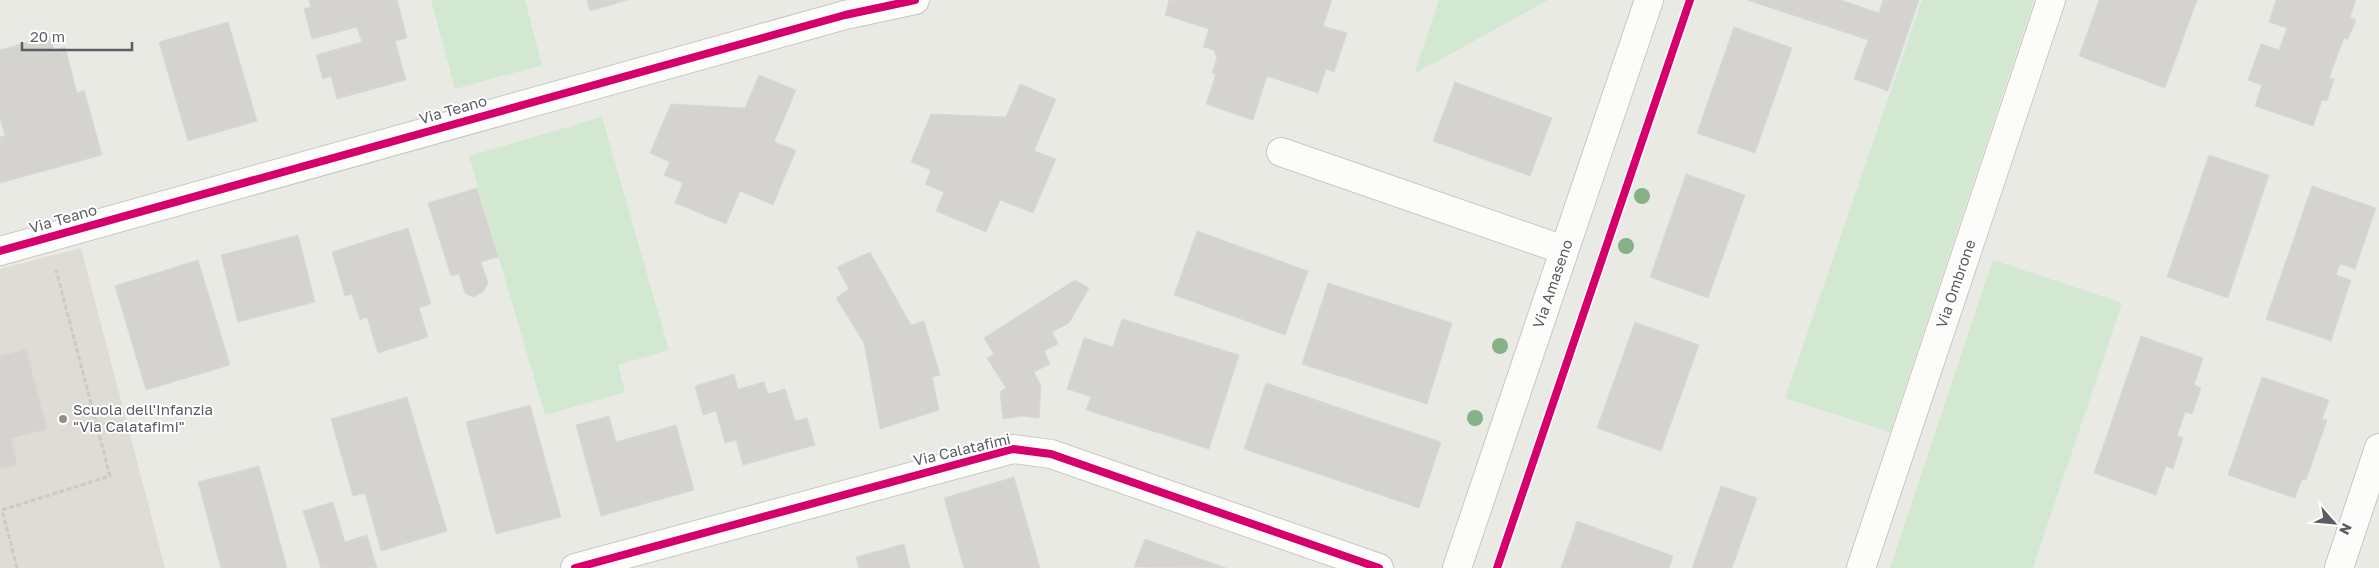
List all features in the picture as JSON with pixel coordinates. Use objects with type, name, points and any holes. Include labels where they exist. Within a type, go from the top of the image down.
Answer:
[{"type":"street","name":"Via Teano","points":[[0,251],[847,7],[915,0]]},
{"type":"street","name":"Via Amaseno","points":[[1456,568],[1649,0]]},
{"type":"street","name":"Via Ombrone","points":[[1861,568],[2051,0]]},
{"type":"street","points":[[1281,152],[1564,250]]},
{"type":"street","points":[[2338,568],[2379,448]]},
{"type":"street","name":"Via Calatafimi","points":[[575,568],[1014,449],[1051,454],[1379,568]]},
{"type":"path","points":[[17,568],[2,510],[110,476],[55,265]]},
{"type":"shaded area","name":"Scuola dell'Infanzia \"Via Calatafimi\"","points":[[81,248],[165,568],[0,568],[0,269]]},
{"type":"green space","points":[[431,0],[525,0],[542,65],[455,89]]},
{"type":"green space","points":[[1439,0],[1548,0],[1414,74]]},
{"type":"green space","points":[[1922,0],[2034,0],[1890,432],[1785,398]]},
{"type":"green space","points":[[602,117],[669,350],[618,365],[625,392],[545,415],[469,156]]},
{"type":"green space","points":[[1993,260],[2122,303],[2033,568],[1890,568]]},
{"type":"building","points":[[309,0],[397,0],[407,38],[395,41],[406,80],[337,99],[331,76],[323,79],[316,55],[362,42],[357,27],[312,39],[304,9],[311,7]]},
{"type":"building","points":[[587,0],[627,0],[590,11]]},
{"type":"building","points":[[1169,0],[1332,0],[1323,26],[1347,33],[1334,72],[1326,69],[1318,93],[1267,76],[1253,120],[1206,104],[1216,74],[1212,73],[1217,58],[1214,50],[1203,47],[1209,29],[1165,15]]},
{"type":"building","points":[[1747,0],[1841,0],[1879,13],[1883,0],[1919,0],[1888,91],[1854,79],[1868,40]]},
{"type":"building","points":[[2099,0],[2197,0],[2165,88],[2079,56]]},
{"type":"building","points":[[2276,0],[2356,0],[2350,17],[2356,20],[2348,39],[2344,38],[2329,78],[2334,79],[2327,101],[2322,100],[2313,126],[2255,106],[2262,85],[2248,80],[2261,44],[2279,50],[2287,28],[2269,22]]},
{"type":"building","points":[[228,22],[257,121],[188,141],[159,42]]},
{"type":"building","points":[[1734,27],[1792,48],[1755,153],[1697,133]]},
{"type":"building","points":[[50,36],[54,50],[65,47],[77,93],[84,90],[102,155],[0,183],[0,137],[5,136],[0,118],[0,50]]},
{"type":"building","points":[[759,75],[796,90],[774,142],[796,150],[773,205],[740,191],[726,224],[675,203],[683,183],[664,175],[670,162],[650,153],[671,104],[745,108]]},
{"type":"building","points":[[1455,82],[1552,118],[1530,176],[1433,141]]},
{"type":"building","points":[[1020,84],[1056,99],[1034,151],[1056,159],[1033,213],[1000,200],[986,232],[936,211],[944,192],[925,184],[931,170],[911,162],[931,114],[1006,117]]},
{"type":"building","points":[[2209,155],[2269,175],[2228,298],[2167,277]]},
{"type":"building","points":[[1686,174],[1745,195],[1708,298],[1650,277]]},
{"type":"building","points":[[2312,186],[2376,208],[2355,269],[2340,264],[2336,275],[2351,280],[2331,341],[2266,319]]},
{"type":"building","points":[[477,188],[498,257],[481,262],[488,283],[483,292],[473,297],[465,293],[459,274],[451,276],[428,203]]},
{"type":"building","points":[[408,228],[431,304],[419,308],[428,337],[378,353],[367,317],[360,320],[352,294],[345,296],[332,252]]},
{"type":"building","points":[[1197,231],[1308,271],[1285,335],[1174,295]]},
{"type":"building","points":[[298,235],[315,302],[238,322],[221,255]]},
{"type":"building","points":[[870,252],[911,325],[924,321],[940,375],[932,377],[939,410],[880,429],[864,343],[836,298],[849,289],[837,267]]},
{"type":"building","points":[[198,260],[230,365],[146,390],[115,286]]},
{"type":"building","points":[[1075,280],[1089,288],[1069,323],[1052,332],[1058,344],[1044,351],[1050,364],[1034,372],[1041,386],[1039,418],[1022,416],[1003,419],[1000,392],[1006,388],[987,358],[994,354],[984,338]]},
{"type":"building","points":[[1328,283],[1452,323],[1427,404],[1302,364]]},
{"type":"building","points":[[1122,319],[1239,355],[1209,449],[1086,410],[1091,397],[1067,389],[1084,338],[1113,347]]},
{"type":"building","points":[[1635,322],[1699,345],[1661,451],[1597,428]]},
{"type":"building","points":[[2141,336],[2203,358],[2194,385],[2201,388],[2192,414],[2185,412],[2177,436],[2183,438],[2173,469],[2166,466],[2156,495],[2094,473]]},
{"type":"building","points":[[26,349],[47,429],[11,438],[17,465],[0,469],[0,356]]},
{"type":"building","points":[[734,374],[738,389],[764,382],[768,394],[785,389],[795,421],[807,418],[815,445],[743,465],[736,440],[725,443],[716,411],[703,415],[695,386]]},
{"type":"building","points":[[2262,377],[2329,400],[2322,419],[2327,420],[2306,480],[2302,479],[2295,498],[2228,475]]},
{"type":"building","points":[[1266,383],[1441,442],[1419,508],[1244,449]]},
{"type":"building","points":[[407,397],[447,531],[381,551],[365,493],[353,496],[331,419]]},
{"type":"building","points":[[530,405],[561,517],[496,534],[466,422]]},
{"type":"building","points":[[609,416],[616,442],[676,425],[694,490],[601,516],[576,425]]},
{"type":"building","points":[[259,466],[287,568],[221,568],[198,482]]},
{"type":"building","points":[[1014,477],[1040,568],[964,568],[944,498]]},
{"type":"building","points":[[1721,486],[1757,498],[1732,568],[1692,568]]},
{"type":"building","points":[[333,502],[345,542],[367,535],[377,568],[321,568],[303,511]]},
{"type":"building","points":[[1577,521],[1673,556],[1669,568],[1561,568]]},
{"type":"building","points":[[1145,539],[1226,568],[1134,567]]},
{"type":"building","points":[[904,544],[910,568],[859,568],[856,557]]},
{"type":"cycle path","points":[[0,251],[845,15],[915,0]]},
{"type":"cycle path","points":[[1497,568],[1690,0]]},
{"type":"cycle path","points":[[575,568],[1013,449],[1051,454],[1379,568]]},
{"type":"place","name":"Scuola dell'Infanzia \"Via Calatafimi\"","points":[[63,419]]}]
